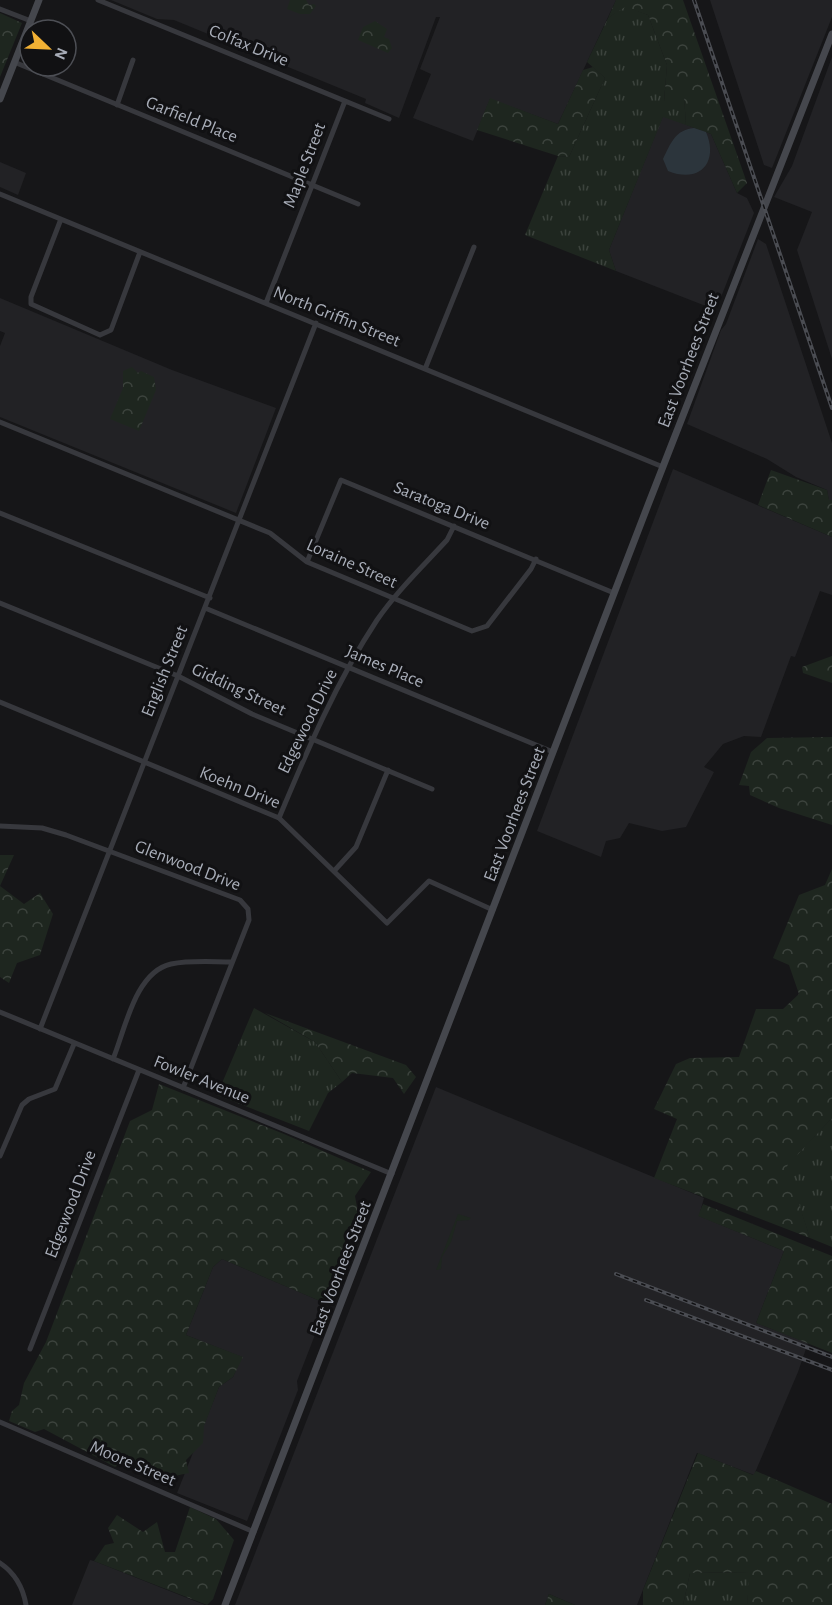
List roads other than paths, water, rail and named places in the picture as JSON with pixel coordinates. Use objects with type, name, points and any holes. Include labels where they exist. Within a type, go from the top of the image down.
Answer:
[{"type":"main road","points":[[32,18],[39,0]]},
{"type":"main road","name":"East Voorhees Street","points":[[225,1605],[614,593],[832,34]]},
{"type":"main road","points":[[0,99],[18,52]]},
{"type":"street","name":"Colfax Drive","points":[[98,0],[388,119]]},
{"type":"street","points":[[0,9],[23,18]]},
{"type":"street","points":[[117,105],[134,60]]},
{"type":"street","name":"Garfield Place","points":[[14,62],[358,204]]},
{"type":"street","name":"Maple Street","points":[[266,303],[345,101]]},
{"type":"street","name":"North Griffin Street","points":[[0,194],[663,467]]},
{"type":"street","points":[[61,219],[31,297],[31,304],[100,335],[111,330],[140,252]]},
{"type":"street","points":[[425,369],[474,247]]},
{"type":"street","name":"English Street","points":[[40,1029],[316,323]]},
{"type":"street","name":"Loraine Street","points":[[0,422],[270,533],[307,562],[472,630],[480,630],[487,626],[531,570],[536,559]]},
{"type":"street","name":"Saratoga Drive","points":[[307,562],[341,480],[614,593]]},
{"type":"street","points":[[0,513],[210,598]]},
{"type":"street","name":"Edgewood Drive","points":[[279,818],[313,738],[349,667],[378,620],[447,540],[454,526]]},
{"type":"street","name":"Gidding Street","points":[[0,603],[178,676],[252,714],[432,789]]},
{"type":"street","name":"James Place","points":[[206,608],[553,752]]},
{"type":"street","name":"Koehn Drive","points":[[0,702],[279,818],[387,923],[429,881],[493,910]]},
{"type":"street","points":[[335,870],[356,847],[388,770]]},
{"type":"street","name":"Glenwood Drive","points":[[0,826],[42,828],[240,900],[248,909],[249,920],[183,1088]]},
{"type":"street","points":[[113,1059],[140,990],[152,975],[169,964],[232,962]]},
{"type":"street","name":"Fowler Avenue","points":[[0,1012],[392,1174]]},
{"type":"street","points":[[0,1156],[22,1105],[29,1099],[55,1089],[74,1044]]},
{"type":"street","name":"Edgewood Drive","points":[[30,1349],[139,1070]]},
{"type":"street","name":"Moore Street","points":[[0,1422],[254,1532]]},
{"type":"street","points":[[0,1563],[16,1578],[24,1591],[26,1605]]},
{"type":"railway","points":[[694,0],[832,408]]},
{"type":"railway","points":[[616,1274],[832,1357]]},
{"type":"railway","points":[[646,1300],[832,1370]]}]
